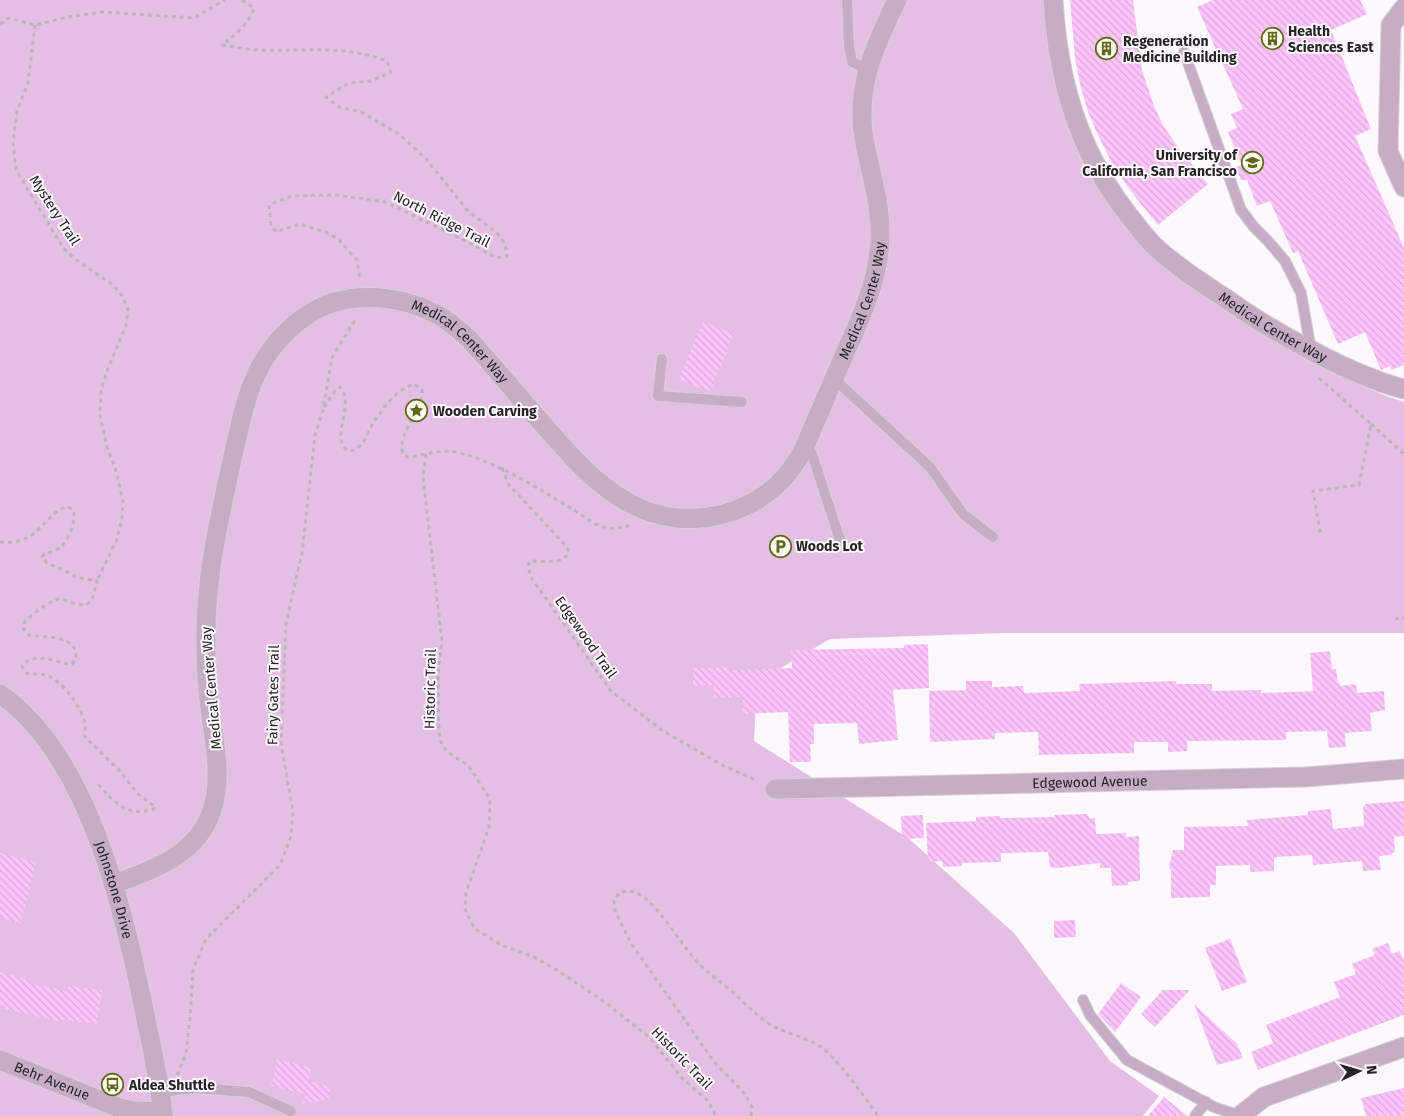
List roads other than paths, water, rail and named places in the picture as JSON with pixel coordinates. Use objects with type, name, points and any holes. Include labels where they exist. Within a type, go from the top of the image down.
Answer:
[{"type":"street","name":"Medical Center Way","points":[[113,884],[156,868],[190,847],[203,831],[212,811],[216,789],[217,761],[211,712],[205,623],[217,531],[245,406],[258,371],[268,353],[282,337],[314,311],[347,298],[362,297],[389,300],[418,306],[436,314],[453,325],[469,339],[588,473],[618,496],[648,512],[665,517],[684,519],[717,516],[750,504],[778,484],[797,461],[870,292],[879,252],[880,218],[862,123],[861,104],[867,69],[880,35],[897,0]]},
{"type":"street","name":"Medical Center Way","points":[[1053,0],[1062,74],[1075,121],[1095,164],[1120,204],[1152,243],[1169,258],[1261,323],[1328,359],[1379,381],[1404,389]]},
{"type":"street","points":[[1404,8],[1391,25],[1388,151],[1404,187]]},
{"type":"street","name":"Johnstone Drive","points":[[0,694],[15,704],[30,718],[48,741],[65,767],[87,813],[113,884],[132,952],[160,1089],[163,1114]]},
{"type":"street","name":"Edgewood Avenue","points":[[775,788],[1306,777],[1404,769]]},
{"type":"street","points":[[1240,1116],[1264,1097],[1404,1047]]},
{"type":"street","name":"Behr Avenue","points":[[0,1060],[132,1112],[163,1114]]},
{"type":"lane","points":[[847,0],[848,46],[852,62],[867,69]]},
{"type":"lane","points":[[1184,52],[1241,210],[1285,261],[1301,293],[1310,350]]},
{"type":"lane","points":[[662,359],[658,396],[742,402]]},
{"type":"lane","points":[[834,379],[930,467],[963,514],[993,538]]},
{"type":"lane","points":[[805,445],[812,454],[841,543]]},
{"type":"lane","points":[[1084,1000],[1090,1015],[1127,1060],[1206,1102],[1240,1116]]},
{"type":"lane","points":[[160,1089],[196,1088],[249,1092],[291,1111]]},
{"type":"lane","points":[[1195,1116],[1206,1102]]},
{"type":"place","name":"Health Sciences East","points":[[1272,39]]},
{"type":"place","name":"Regeneration Medicine Building","points":[[1107,49]]},
{"type":"place","name":"University of California, San Francisco","points":[[1253,163]]},
{"type":"place","name":"Wooden Carving","points":[[417,411]]},
{"type":"place","name":"Woods Lot","points":[[780,546]]},
{"type":"place","name":"Aldea Shuttle","points":[[113,1085]]}]
